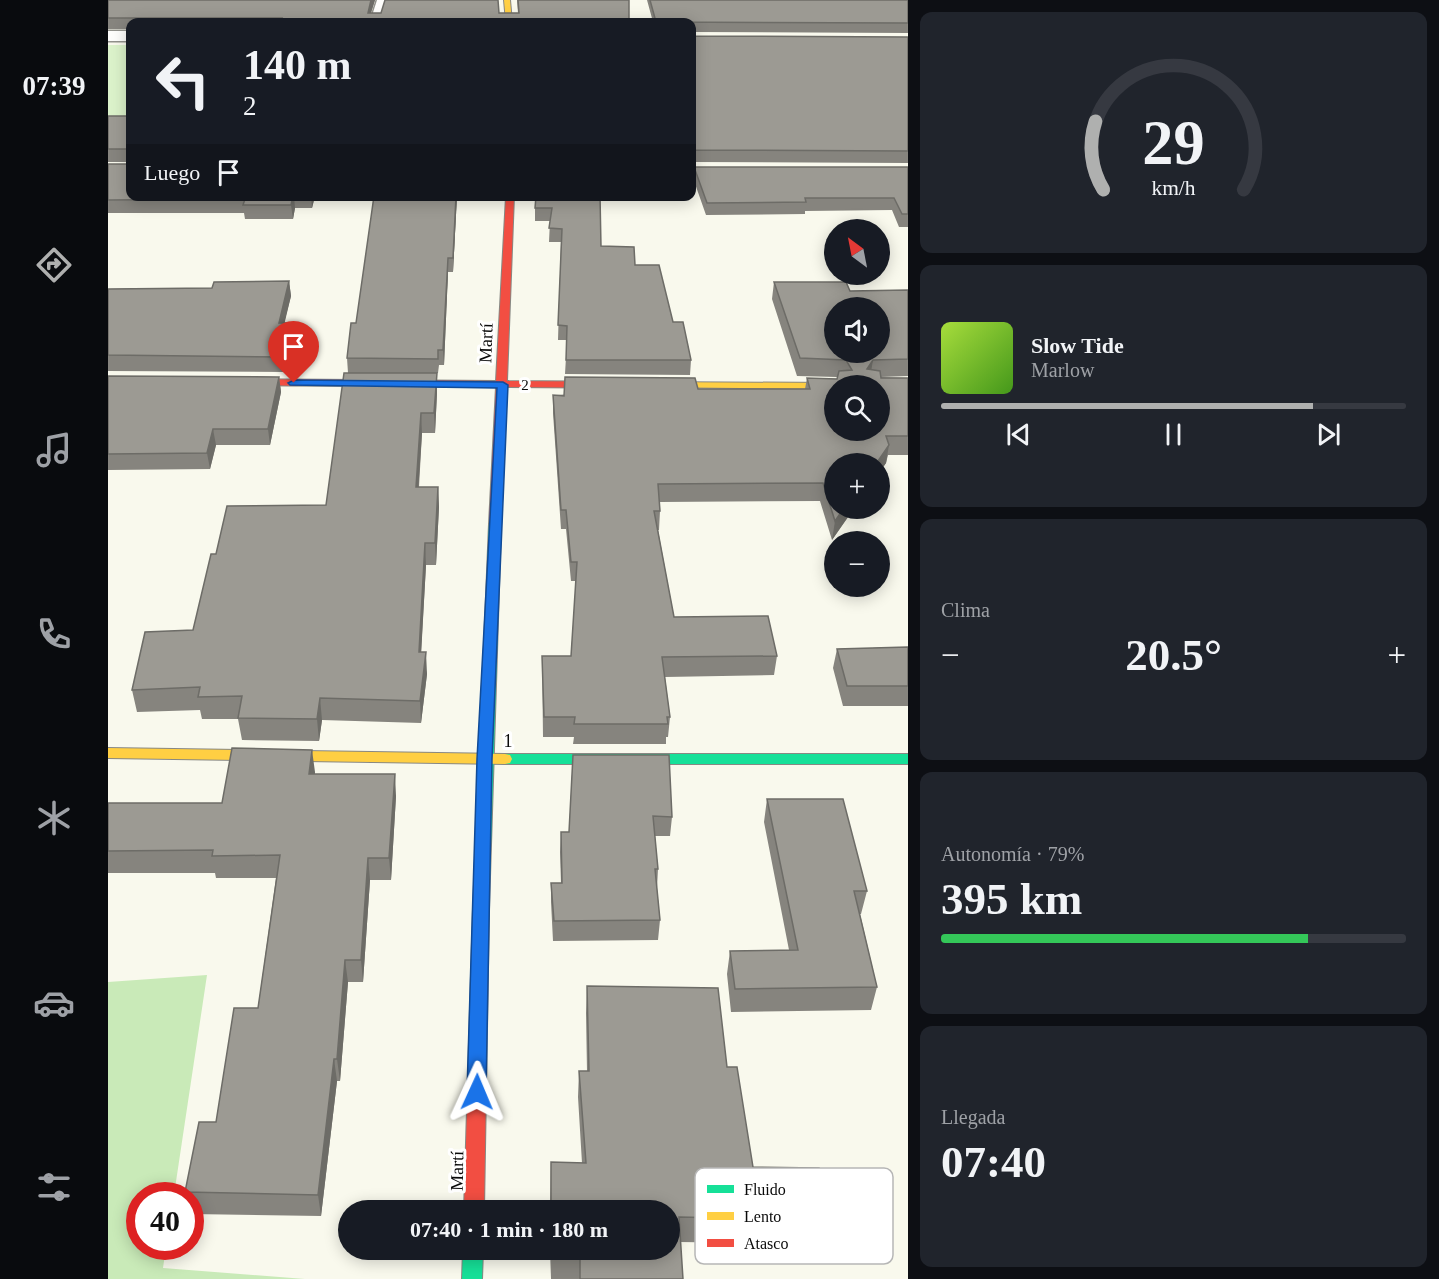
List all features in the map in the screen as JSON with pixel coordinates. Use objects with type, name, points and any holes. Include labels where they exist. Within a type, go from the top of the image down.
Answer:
[{"type":"street","points":[[507,0],[509,18]]},
{"type":"street","points":[[108,36],[126,36]]},
{"type":"street","name":"Martí","points":[[474,1200],[485,759],[510,201]]},
{"type":"street","name":"2","points":[[228,382],[824,386]]},
{"type":"street","name":"1","points":[[108,753],[485,759],[908,759]]},
{"type":"street","points":[[472,1279],[473,1260]]},
{"type":"lane","points":[[376,18],[382,0]]},
{"type":"green space","points":[[108,45],[126,45],[126,157],[108,157]]},
{"type":"green space","points":[[207,975],[176,1182],[126,1182],[126,1260],[164,1260],[163,1268],[305,1279],[108,1279],[108,982]]},
{"type":"building","points":[[108,0],[371,0],[368,13],[381,13],[385,0],[498,0],[499,13],[519,13],[518,0],[629,0],[629,18],[108,18]]},
{"type":"building","points":[[650,0],[908,0],[908,23],[696,22],[696,18],[655,18]]},
{"type":"building","points":[[696,36],[908,37],[908,151],[696,150]]},
{"type":"building","points":[[108,116],[126,116],[126,149],[108,149]]},
{"type":"building","points":[[108,164],[126,164],[126,200],[108,200]]},
{"type":"building","points":[[696,167],[908,167],[908,214],[902,214],[894,198],[805,198],[806,202],[707,203]]},
{"type":"building","points":[[244,201],[292,201],[291,205],[243,205]]},
{"type":"building","points":[[373,201],[456,201],[453,258],[448,258],[443,350],[438,350],[438,359],[347,358],[351,323],[356,323]]},
{"type":"building","points":[[536,201],[600,201],[601,246],[634,247],[635,265],[659,265],[673,322],[683,322],[691,360],[566,360],[567,326],[558,325],[562,229],[549,228],[552,208],[535,208]]},
{"type":"building","points":[[289,281],[279,323],[291,323],[283,357],[108,355],[108,289],[212,288],[214,282]]},
{"type":"building","points":[[774,282],[824,282],[824,285],[847,285],[850,291],[908,290],[908,359],[890,360],[890,297],[824,297],[824,359],[800,358]]},
{"type":"building","points":[[848,363],[871,363],[867,369],[880,371],[881,375],[838,375],[839,371],[852,370]]},
{"type":"building","points":[[344,373],[437,373],[434,413],[421,413],[416,487],[438,487],[435,543],[425,543],[419,652],[426,652],[420,701],[320,698],[317,719],[238,718],[242,696],[198,697],[200,687],[132,690],[145,632],[193,630],[211,554],[216,554],[227,506],[326,505]]},
{"type":"building","points":[[108,376],[279,377],[268,429],[213,429],[207,453],[108,454]]},
{"type":"building","points":[[565,377],[695,378],[698,389],[810,389],[807,378],[824,379],[824,441],[888,441],[889,445],[884,453],[824,453],[824,486],[823,483],[658,484],[660,511],[654,511],[674,617],[768,616],[777,656],[662,657],[670,717],[667,717],[668,724],[574,724],[575,717],[544,717],[542,656],[571,656],[577,562],[571,562],[566,510],[561,510],[553,395],[564,396]]},
{"type":"building","points":[[890,378],[908,378],[908,436],[890,436]]},
{"type":"building","points":[[908,647],[908,686],[847,686],[837,649]]},
{"type":"building","points":[[232,748],[312,750],[309,774],[395,774],[389,858],[368,858],[361,960],[345,960],[337,1059],[334,1059],[318,1195],[204,1192],[204,1182],[187,1182],[199,1122],[216,1122],[234,1008],[258,1008],[280,855],[212,856],[213,850],[108,851],[108,803],[222,803]]},
{"type":"building","points":[[573,755],[669,755],[672,817],[653,816],[660,920],[554,921],[551,883],[562,883],[561,832],[569,832]]},
{"type":"building","points":[[767,799],[843,799],[867,891],[854,891],[877,987],[735,989],[730,951],[798,950]]},
{"type":"building","points":[[587,986],[718,988],[727,1067],[737,1067],[753,1167],[819,1168],[695,1168],[695,1217],[680,1217],[680,1200],[551,1200],[551,1162],[586,1163],[579,1071],[589,1071]]},
{"type":"building","points":[[680,1232],[683,1279],[580,1279],[580,1260],[680,1260]]},
{"type":"traffic: fast","points":[[481,909],[495,524]]},
{"type":"traffic: fast","points":[[505,759],[908,759]]},
{"type":"traffic: fast","points":[[472,1279],[473,1260]]},
{"type":"traffic: slow","points":[[507,0],[509,18]]},
{"type":"traffic: slow","points":[[647,385],[824,386]]},
{"type":"traffic: slow","points":[[108,753],[505,759]]},
{"type":"traffic: jam","points":[[495,524],[510,201]]},
{"type":"traffic: jam","points":[[236,382],[647,385]]},
{"type":"traffic: jam","points":[[474,1200],[481,909]]},
{"type":"route","points":[[294,383],[503,385],[485,759],[477,1092]]}]
